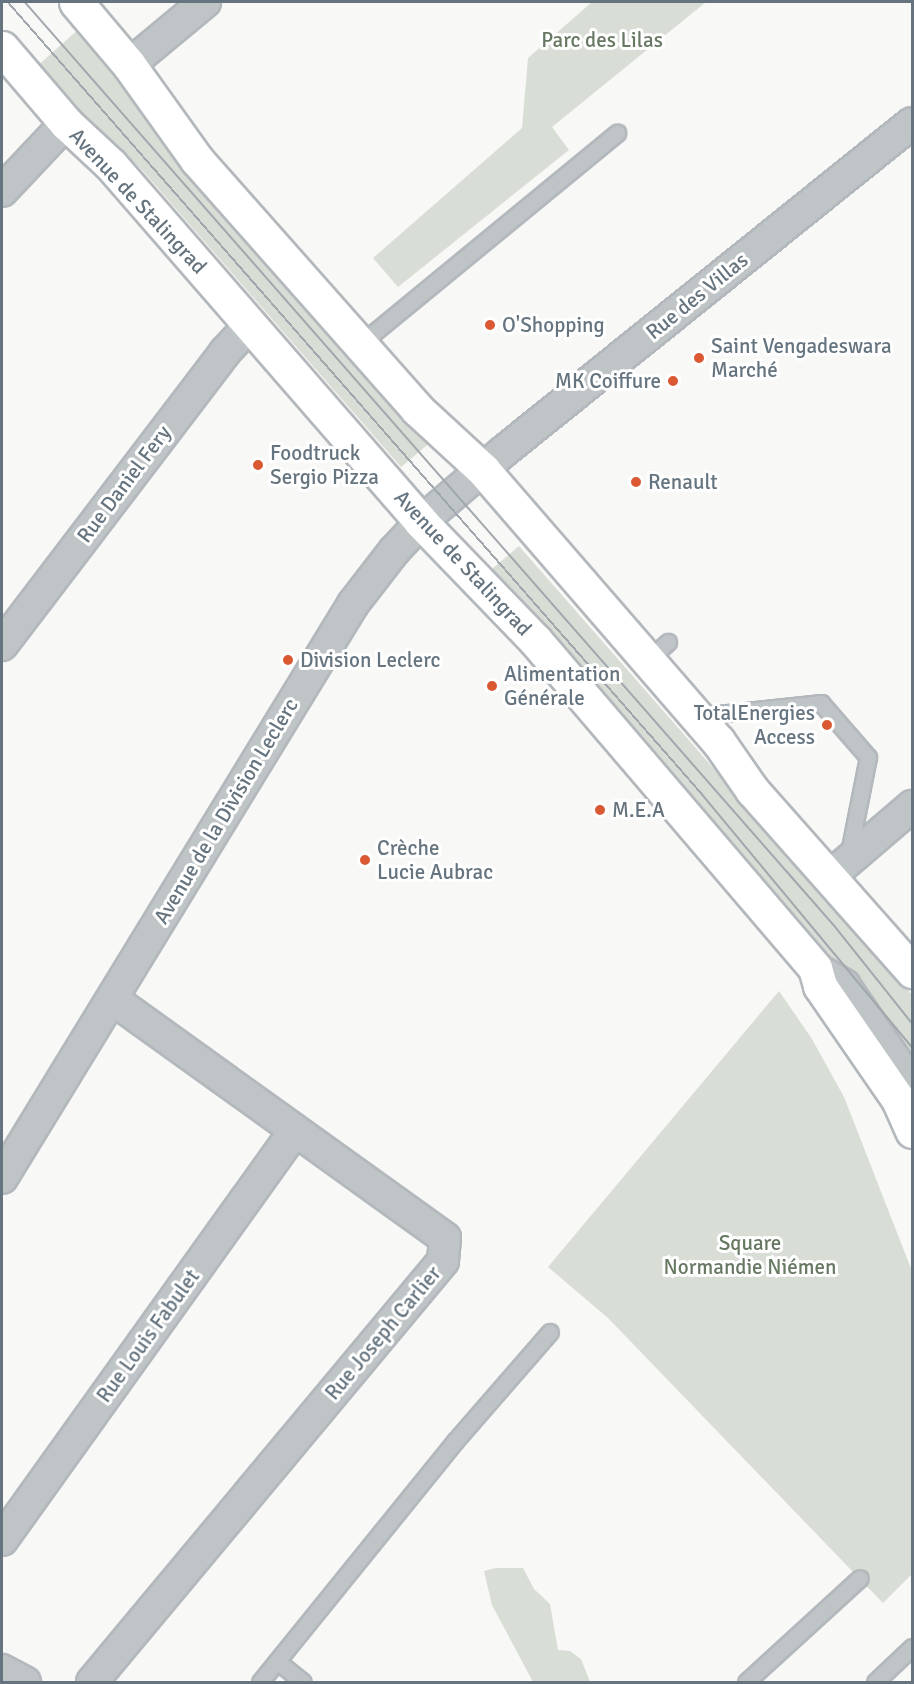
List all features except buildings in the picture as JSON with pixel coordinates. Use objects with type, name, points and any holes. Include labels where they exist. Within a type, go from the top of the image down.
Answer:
[{"type":"main road","points":[[76,2],[129,65],[197,160],[417,409],[483,470],[658,651],[696,716],[752,790],[912,971]]},
{"type":"main road","name":"Avenue de Stalingrad","points":[[2,48],[66,123],[111,165],[421,522],[535,640],[815,968]]},
{"type":"main road","points":[[815,968],[820,986],[898,1099],[912,1131]]},
{"type":"street","points":[[129,65],[205,2]]},
{"type":"street","points":[[2,191],[66,123]]},
{"type":"street","name":"Rue des Villas","points":[[483,470],[912,123]]},
{"type":"street","name":"Rue Daniel Fery","points":[[2,645],[225,352],[250,325]]},
{"type":"street","name":"Avenue de la Division Leclerc","points":[[2,1178],[352,604],[421,522],[483,470]]},
{"type":"street","points":[[828,878],[912,806]]},
{"type":"street","name":"Avenue de Stalingrad","points":[[815,968],[844,985],[912,1084]]},
{"type":"street","name":"Rue Joseph Carlier","points":[[92,1683],[443,1261],[445,1238],[294,1132],[112,999]]},
{"type":"street","name":"Rue Louis Fabulet","points":[[2,1540],[294,1132]]},
{"type":"street","points":[[2,1670],[25,1683]]},
{"type":"lane","points":[[360,344],[617,133]]},
{"type":"lane","points":[[696,716],[821,703],[868,757],[850,848],[828,878]]},
{"type":"lane","points":[[260,1683],[456,1440],[550,1332]]},
{"type":"lane","points":[[746,1683],[860,1578]]},
{"type":"lane","points":[[875,1683],[912,1647]]},
{"type":"lane","points":[[277,1661],[303,1683]]},
{"type":"green space","name":"Parc des Lilas","points":[[592,2],[706,2],[552,127],[569,150],[398,287],[373,258],[522,128],[528,58]]},
{"type":"green space","points":[[81,27],[432,441],[401,467],[142,170],[35,68]]},
{"type":"green space","points":[[519,546],[912,995],[912,1074],[828,955],[492,569]]},
{"type":"green space","name":"Square Normandie Niémen","points":[[779,991],[812,1039],[844,1097],[912,1271],[912,1574],[883,1603],[608,1318],[548,1267]]},
{"type":"green space","points":[[496,1568],[523,1568],[534,1589],[550,1604],[558,1650],[570,1651],[581,1659],[590,1682],[533,1682],[492,1605],[484,1571]]},
{"type":"tram line","points":[[8,2],[702,794],[912,1047]]},
{"type":"tram line","points":[[25,2],[834,925],[912,1023]]},
{"type":"place","name":"O'Shopping","points":[[490,325]]},
{"type":"place","name":"Saint Vengadeswara Marché","points":[[699,358]]},
{"type":"place","name":"MK Coiffure","points":[[673,381]]},
{"type":"place","name":"Foodtruck Sergio Pizza","points":[[258,465]]},
{"type":"place","name":"Renault","points":[[636,482]]},
{"type":"place","name":"Division Leclerc","points":[[288,660]]},
{"type":"place","name":"Alimentation Générale","points":[[492,686]]},
{"type":"place","name":"TotalEnergies Access","points":[[827,725]]},
{"type":"place","name":"M.E.A","points":[[600,810]]},
{"type":"place","name":"Crèche Lucie Aubrac","points":[[365,860]]}]
